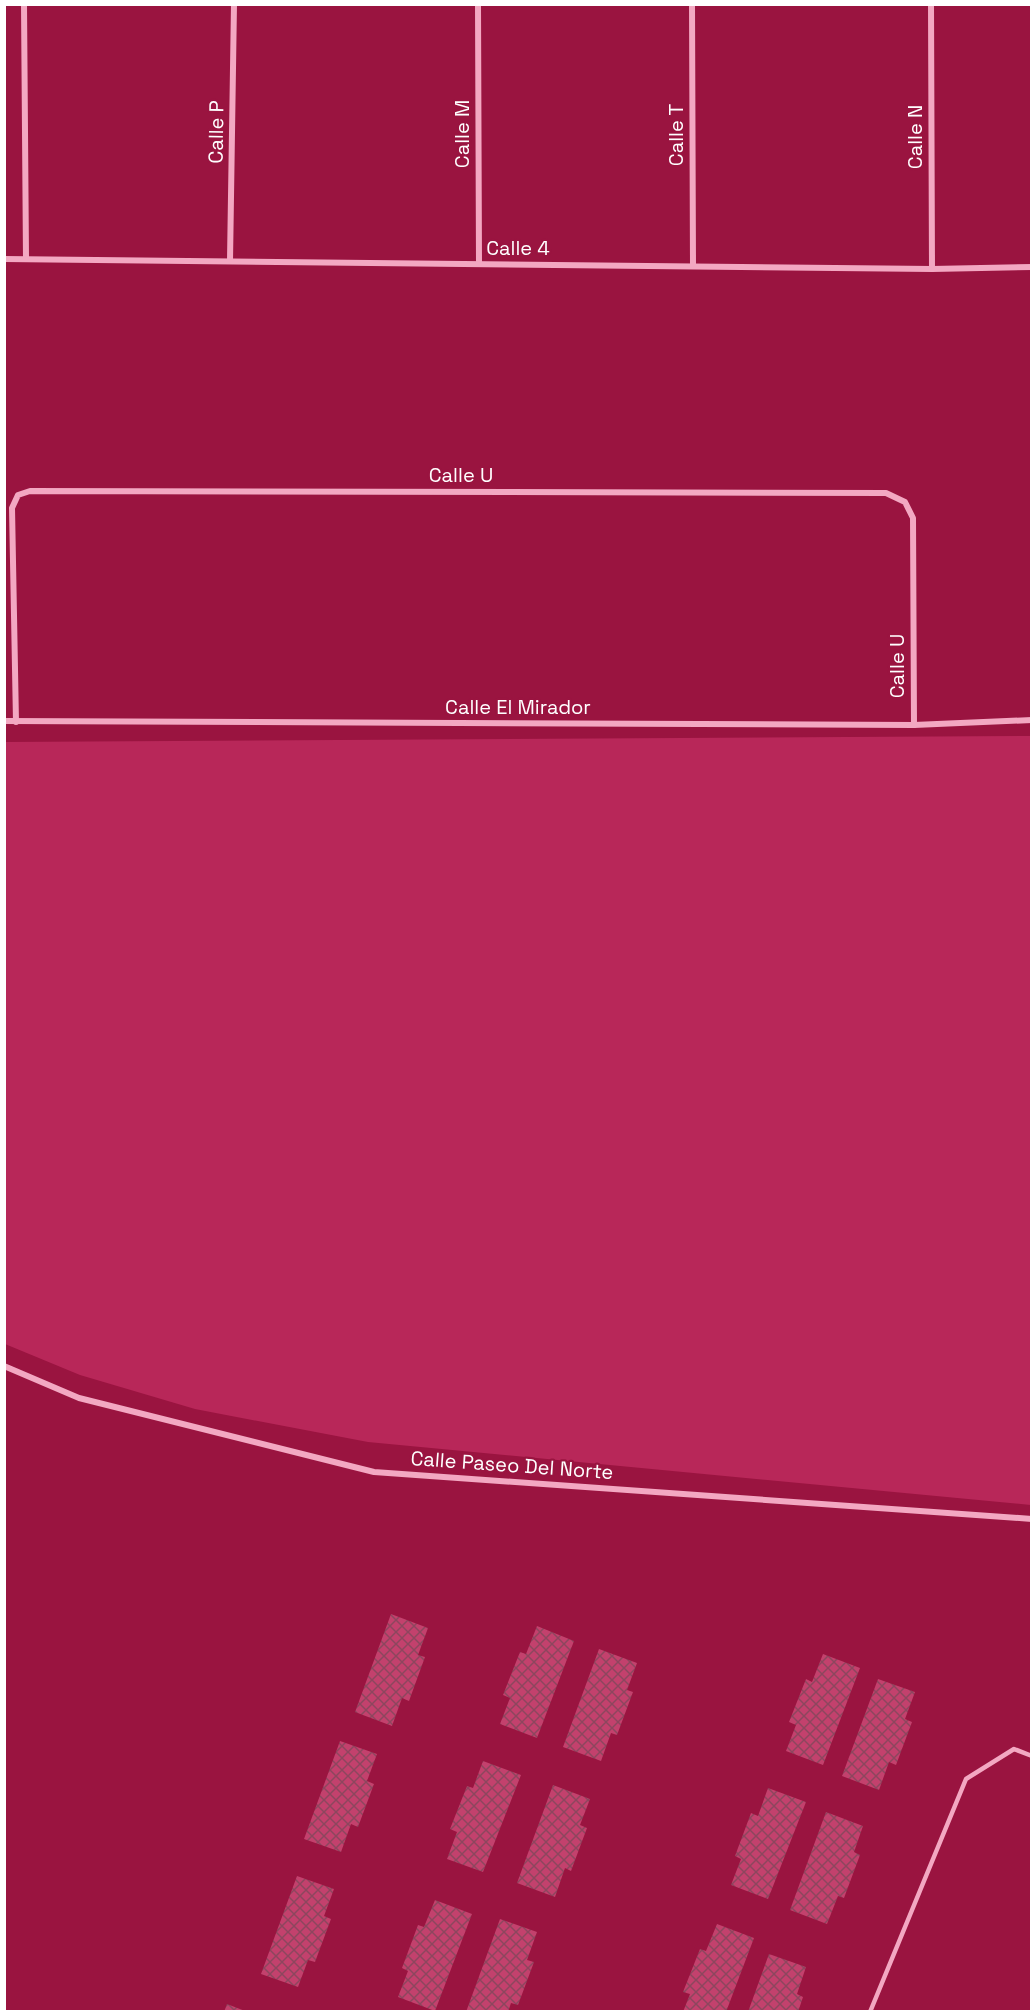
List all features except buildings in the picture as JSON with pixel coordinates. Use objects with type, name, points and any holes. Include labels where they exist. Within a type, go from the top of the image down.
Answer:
[{"type":"street","points":[[24,4],[26,258]]},
{"type":"street","name":"Calle P","points":[[230,261],[234,4]]},
{"type":"street","name":"Calle M","points":[[478,4],[479,264]]},
{"type":"street","name":"Calle T","points":[[692,4],[693,265]]},
{"type":"street","name":"Calle N","points":[[931,4],[932,270]]},
{"type":"street","name":"Calle 4","points":[[4,259],[693,265],[932,270],[1032,267]]},
{"type":"street","name":"Calle U","points":[[16,722],[12,508],[18,495],[30,491],[862,492],[886,493],[905,502],[913,518],[914,725]]},
{"type":"street","name":"Calle El Mirador","points":[[4,721],[914,725],[1032,720]]},
{"type":"street","name":"Calle Paseo Del Norte","points":[[4,1366],[78,1398],[374,1472],[1032,1519]]},
{"type":"lane","points":[[870,2012],[966,1779],[1014,1749],[1032,1756]]},
{"type":"shaded area","points":[[1031,736],[1031,1505],[368,1442],[195,1409],[80,1375],[5,1344],[5,742]]}]
